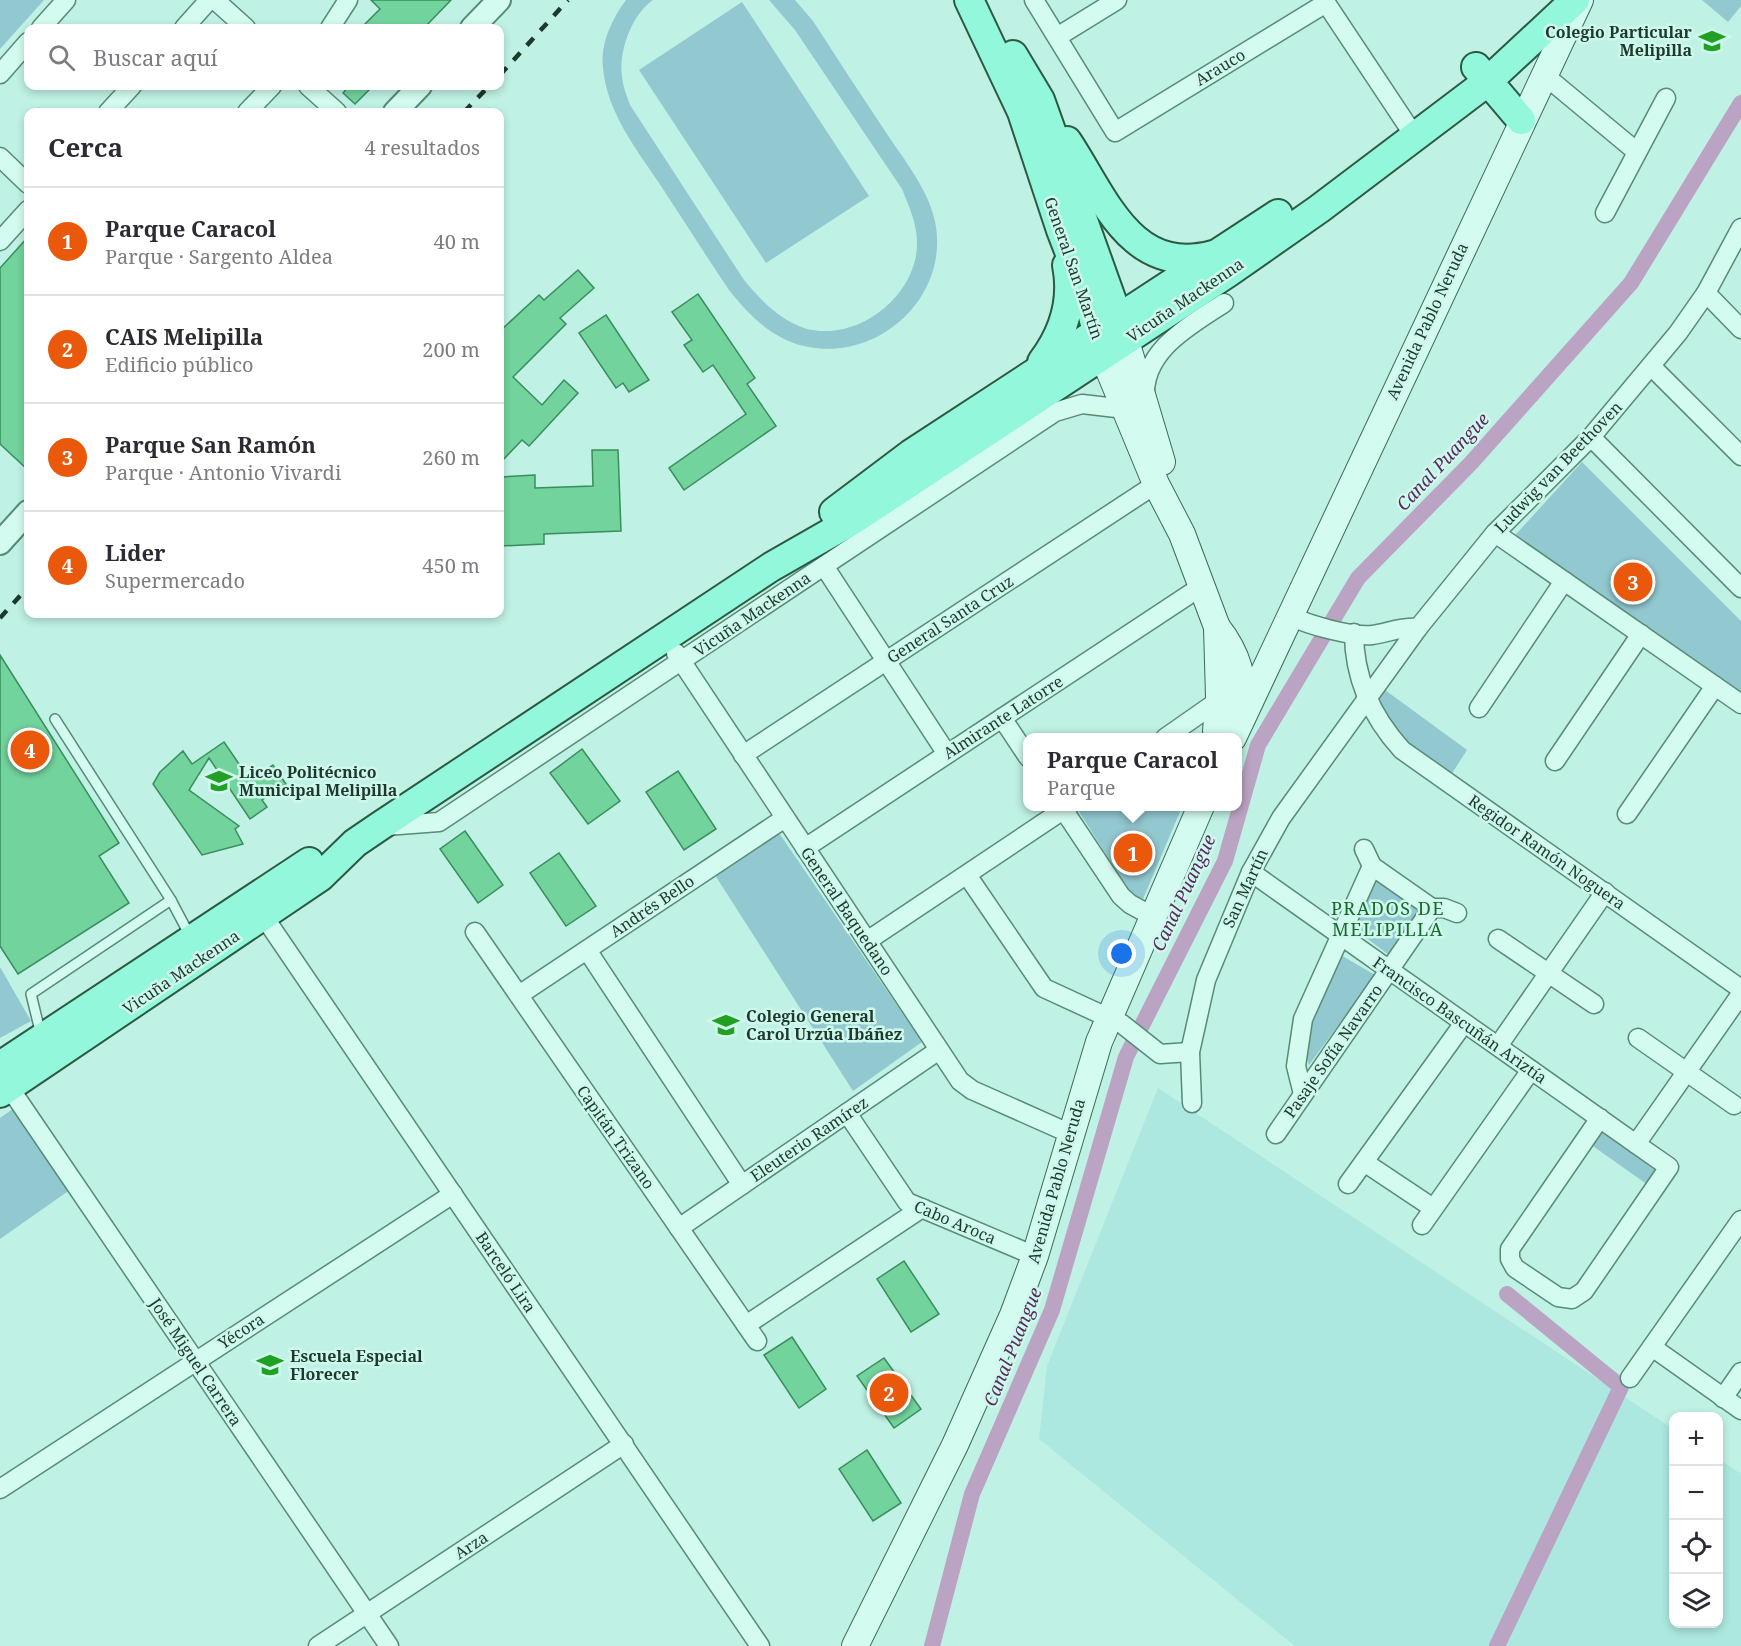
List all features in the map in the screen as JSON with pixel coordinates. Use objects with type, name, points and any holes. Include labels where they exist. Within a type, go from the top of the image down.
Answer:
[{"type":"main road","name":"General San Martín","points":[[969,0],[1022,112],[1061,230],[1083,285],[1111,336]]},
{"type":"main road","name":"General San Martín","points":[[979,0],[1040,100],[1111,336],[1135,407],[1202,586],[1243,684],[1226,731]]},
{"type":"main road","name":"Vicuña Mackenna","points":[[1481,74],[1549,0]]},
{"type":"main road","name":"Vicuña Mackenna","points":[[771,567],[855,495],[1034,372],[1111,336],[1318,209],[1409,130],[1577,0]]},
{"type":"main road","name":"Avenida Pablo Neruda","points":[[1226,731],[1290,616],[1577,0]]},
{"type":"main road","points":[[1481,74],[1521,120]]},
{"type":"main road","points":[[1040,100],[1118,223],[1133,239],[1153,251],[1177,258],[1217,254]]},
{"type":"main road","name":"Vicuña Mackenna","points":[[2,1082],[41,1038],[191,939],[320,877],[356,843],[380,826],[771,567],[853,520],[1111,336],[1217,254],[1409,130]]},
{"type":"main road","points":[[1034,372],[1058,338],[1068,309],[1068,269],[1061,230]]},
{"type":"main road","name":"General San Martín","points":[[1135,407],[1156,484],[1182,534]]},
{"type":"main road","name":"General San Martín","points":[[1224,635],[1218,701],[1226,731]]},
{"type":"main road","points":[[1224,635],[1250,654],[1271,650]]},
{"type":"main road","name":"Avenida Pablo Neruda","points":[[1243,684],[1271,650]]},
{"type":"main road","name":"Avenida Pablo Neruda","points":[[855,1646],[982,1388],[1035,1256],[1091,1066],[1115,1021],[1152,915],[1198,811]]},
{"type":"main road","name":"Vicuña Mackenna","points":[[2,1082],[173,977],[258,907]]},
{"type":"street","points":[[45,24],[66,0]]},
{"type":"street","points":[[188,24],[209,0]]},
{"type":"street","points":[[215,0],[242,24]]},
{"type":"street","points":[[333,24],[348,0]]},
{"type":"street","points":[[476,24],[499,0]]},
{"type":"street","points":[[1034,0],[1057,37],[1117,0]]},
{"type":"street","points":[[1325,2],[1409,130]]},
{"type":"street","name":"Arauco","points":[[1057,37],[1115,132],[1325,2]]},
{"type":"street","points":[[0,74],[24,47]]},
{"type":"street","points":[[1543,74],[1637,152]]},
{"type":"street","points":[[112,108],[128,90]]},
{"type":"street","points":[[251,108],[268,90]]},
{"type":"street","points":[[312,90],[333,108]]},
{"type":"street","points":[[399,108],[416,90]]},
{"type":"street","points":[[1605,213],[1666,98]]},
{"type":"street","points":[[0,158],[24,180]]},
{"type":"street","points":[[0,241],[24,214]]},
{"type":"street","name":"Ludwig van Beethoven","points":[[1367,700],[1418,628],[1495,532],[1591,437],[1678,333],[1706,293],[1741,228]]},
{"type":"street","points":[[1706,293],[1741,329]]},
{"type":"street","name":"Vicuña Mackenna","points":[[380,826],[439,822],[1055,412],[1082,404],[1135,407],[1164,348],[1174,337],[1224,303]]},
{"type":"street","points":[[1651,366],[1741,456]]},
{"type":"street","points":[[1591,437],[1741,588]]},
{"type":"street","name":"General Santa Cruz","points":[[743,755],[1156,484]]},
{"type":"street","points":[[0,543],[24,516]]},
{"type":"street","points":[[1495,532],[1741,704]]},
{"type":"street","points":[[824,566],[947,754]]},
{"type":"street","points":[[1479,708],[1563,581]]},
{"type":"street","name":"Almirante Latorre","points":[[805,848],[1202,586]]},
{"type":"street","points":[[1290,616],[1306,624],[1368,636],[1408,627],[1418,628]]},
{"type":"street","name":"Regidor Ramón Noguera","points":[[1354,633],[1354,653],[1367,700],[1381,724],[1402,750],[1741,989]]},
{"type":"street","points":[[1555,761],[1641,634]]},
{"type":"street","name":"General Baquedano","points":[[665,637],[960,1081],[968,1088],[1071,1134]]},
{"type":"street","points":[[1627,814],[1715,686]]},
{"type":"street","name":"San Martín","points":[[1192,1103],[1184,1052],[1206,980],[1251,872],[1293,800],[1367,700]]},
{"type":"street","points":[[1172,733],[1218,701]]},
{"type":"street","points":[[1002,718],[1023,750]]},
{"type":"street","points":[[867,941],[1061,811]]},
{"type":"street","points":[[1067,811],[1121,896],[1130,904],[1152,915]]},
{"type":"street","name":"Andrés Bello","points":[[519,995],[785,818]]},
{"type":"street","points":[[1364,849],[1372,866],[1432,909],[1444,908],[1457,913]]},
{"type":"street","points":[[1303,1094],[1296,1066],[1299,1036],[1309,1003],[1372,866]]},
{"type":"street","name":"Francisco Bascuñán Ariztía","points":[[1251,872],[1464,1023],[1498,1046],[1531,1070],[1600,1118],[1669,1167],[1584,1291],[1572,1299],[1558,1297],[1515,1268],[1510,1259],[1513,1245],[1600,1118]]},
{"type":"street","points":[[967,875],[1041,985],[1052,993],[1115,1021],[1160,1054],[1184,1052]]},
{"type":"street","points":[[1498,1046],[1605,892]]},
{"type":"street","name":"Barceló Lira","points":[[258,907],[760,1646]]},
{"type":"street","name":"Pasaje Sofía Navarro","points":[[1276,1134],[1432,909]]},
{"type":"street","name":"Capitán Trizano","points":[[476,932],[757,1341]]},
{"type":"street","points":[[1498,939],[1594,1004]]},
{"type":"street","points":[[586,950],[742,1185]]},
{"type":"street","points":[[1636,1144],[1741,994]]},
{"type":"street","points":[[1348,1184],[1464,1023]]},
{"type":"street","points":[[1638,1038],[1734,1105]]},
{"type":"street","name":"Eleuterio Ramírez","points":[[679,1228],[939,1050]]},
{"type":"street","points":[[1422,1224],[1531,1070]]},
{"type":"street","name":"José Miguel Carrera","points":[[2,1082],[389,1646]]},
{"type":"street","name":"Cabo Aroca","points":[[847,1113],[907,1202],[1035,1256]]},
{"type":"street","points":[[1364,1162],[1433,1208]]},
{"type":"street","name":"Yécora","points":[[0,1489],[453,1194]]},
{"type":"street","points":[[746,1325],[922,1208]]},
{"type":"street","points":[[1630,1378],[1741,1220]]},
{"type":"street","points":[[1652,1347],[1741,1410]]},
{"type":"street","points":[[1723,1398],[1741,1372]]},
{"type":"street","name":"Arza","points":[[318,1646],[624,1444]]},
{"type":"lane","points":[[55,719],[171,900],[191,939],[173,977]]},
{"type":"lane","points":[[41,1038],[31,994],[171,900]]},
{"type":"shaded area","points":[[0,0],[44,0],[0,49]]},
{"type":"shaded area","points":[[626,0],[653,0],[645,6],[633,24],[622,56],[622,77],[630,105],[744,280],[757,295],[786,320],[804,328],[824,331],[844,329],[863,322],[895,297],[907,280],[915,262],[917,235],[902,189],[795,30],[769,0],[795,0],[813,21],[908,165],[929,201],[936,227],[936,254],[930,279],[918,301],[901,320],[880,335],[857,345],[831,349],[804,346],[771,331],[753,317],[729,290],[633,145],[610,100],[603,68],[603,50],[616,15]]},
{"type":"shaded area","points":[[1702,0],[1741,0],[1741,6],[1728,22]]},
{"type":"shaded area","points":[[742,2],[869,196],[766,263],[639,70]]},
{"type":"shaded area","points":[[1582,462],[1741,621],[1741,708],[1508,543]]},
{"type":"shaded area","points":[[1385,690],[1467,750],[1449,778],[1414,752],[1377,703]]},
{"type":"shaded area","points":[[1079,811],[1180,811],[1143,899],[1132,896]]},
{"type":"shaded area","points":[[779,833],[922,1042],[853,1091],[715,875]]},
{"type":"shaded area","points":[[1376,876],[1419,909],[1389,955],[1352,927]]},
{"type":"shaded area","points":[[1339,954],[1375,975],[1309,1065],[1306,1054],[1310,1025]]},
{"type":"shaded area","points":[[0,967],[31,1021],[0,1038]]},
{"type":"shaded area","points":[[1158,1088],[1669,1426],[1669,1628],[1723,1628],[1723,1462],[1741,1474],[1741,1646],[1295,1646],[1039,1439],[1047,1366]]},
{"type":"shaded area","points":[[17,1106],[74,1187],[0,1239],[0,1118]]},
{"type":"shaded area","points":[[1600,1130],[1658,1171],[1648,1185],[1590,1144]]},
{"type":"building","points":[[371,0],[451,0],[428,24],[365,24],[380,9]]},
{"type":"building","points":[[346,90],[369,90],[355,104],[343,93]]},
{"type":"building","points":[[24,241],[24,466],[0,444],[0,268]]},
{"type":"building","points":[[578,270],[594,288],[560,318],[566,324],[513,377],[542,405],[564,380],[578,393],[529,446],[522,440],[504,459],[504,327],[539,295],[544,300]]},
{"type":"building","points":[[698,294],[755,378],[747,384],[776,426],[684,490],[669,468],[746,414],[713,365],[703,372],[684,345],[692,340],[672,312]]},
{"type":"building","points":[[606,315],[649,380],[629,392],[623,383],[616,388],[579,333]]},
{"type":"building","points":[[592,450],[618,450],[621,531],[544,534],[544,544],[504,546],[504,477],[535,475],[535,488],[593,486]]},
{"type":"building","points":[[0,655],[119,843],[99,856],[129,903],[18,974],[0,946]]},
{"type":"building","points":[[224,742],[250,780],[273,765],[286,784],[262,800],[267,807],[250,819],[209,758],[189,790],[239,826],[235,829],[243,844],[202,855],[153,784],[160,772],[183,751],[192,764]]},
{"type":"building","points":[[582,749],[620,801],[588,824],[550,773]]},
{"type":"building","points":[[678,771],[716,829],[684,850],[646,792]]},
{"type":"building","points":[[465,831],[503,885],[478,903],[440,849]]},
{"type":"building","points":[[559,853],[596,906],[566,926],[530,873]]},
{"type":"building","points":[[904,1261],[939,1314],[911,1332],[877,1279]]},
{"type":"building","points":[[792,1337],[826,1389],[799,1408],[764,1355]]},
{"type":"building","points":[[884,1358],[921,1409],[894,1428],[857,1376]]},
{"type":"building","points":[[867,1450],[901,1503],[873,1521],[839,1469]]},
{"type":"waterway","name":"Canal Puangue","points":[[1242,801],[1258,745],[1358,578],[1471,463],[1631,283],[1741,103]]},
{"type":"waterway","name":"Canal Puangue","points":[[932,1646],[972,1494],[1052,1310],[1126,1057],[1225,861],[1239,811]]},
{"type":"waterway","points":[[1497,1646],[1621,1387],[1507,1294]]},
{"type":"railway","points":[[504,71],[568,0]]},
{"type":"railway","points":[[468,108],[485,90]]},
{"type":"railway","points":[[0,618],[24,591]]},
{"type":"place","name":"Colegio Particular Melipilla","points":[[1712,41]]},
{"type":"place","name":"Parque San Ramón","points":[[1633,582]]},
{"type":"place","name":"Lider","points":[[30,750]]},
{"type":"place","name":"Liceo Politécnico Municipal Melipilla","points":[[219,781]]},
{"type":"place","name":"Parque Caracol","points":[[1133,853]]},
{"type":"place","name":"Colegio General Carol Urzúa Ibáñez","points":[[726,1025]]},
{"type":"place","name":"Escuela Especial Florecer","points":[[270,1365]]},
{"type":"place","name":"CAIS Melipilla","points":[[889,1393]]},
{"type":"district","name":"PRADOS DE MELIPILLA","points":[[1388,919]]}]
